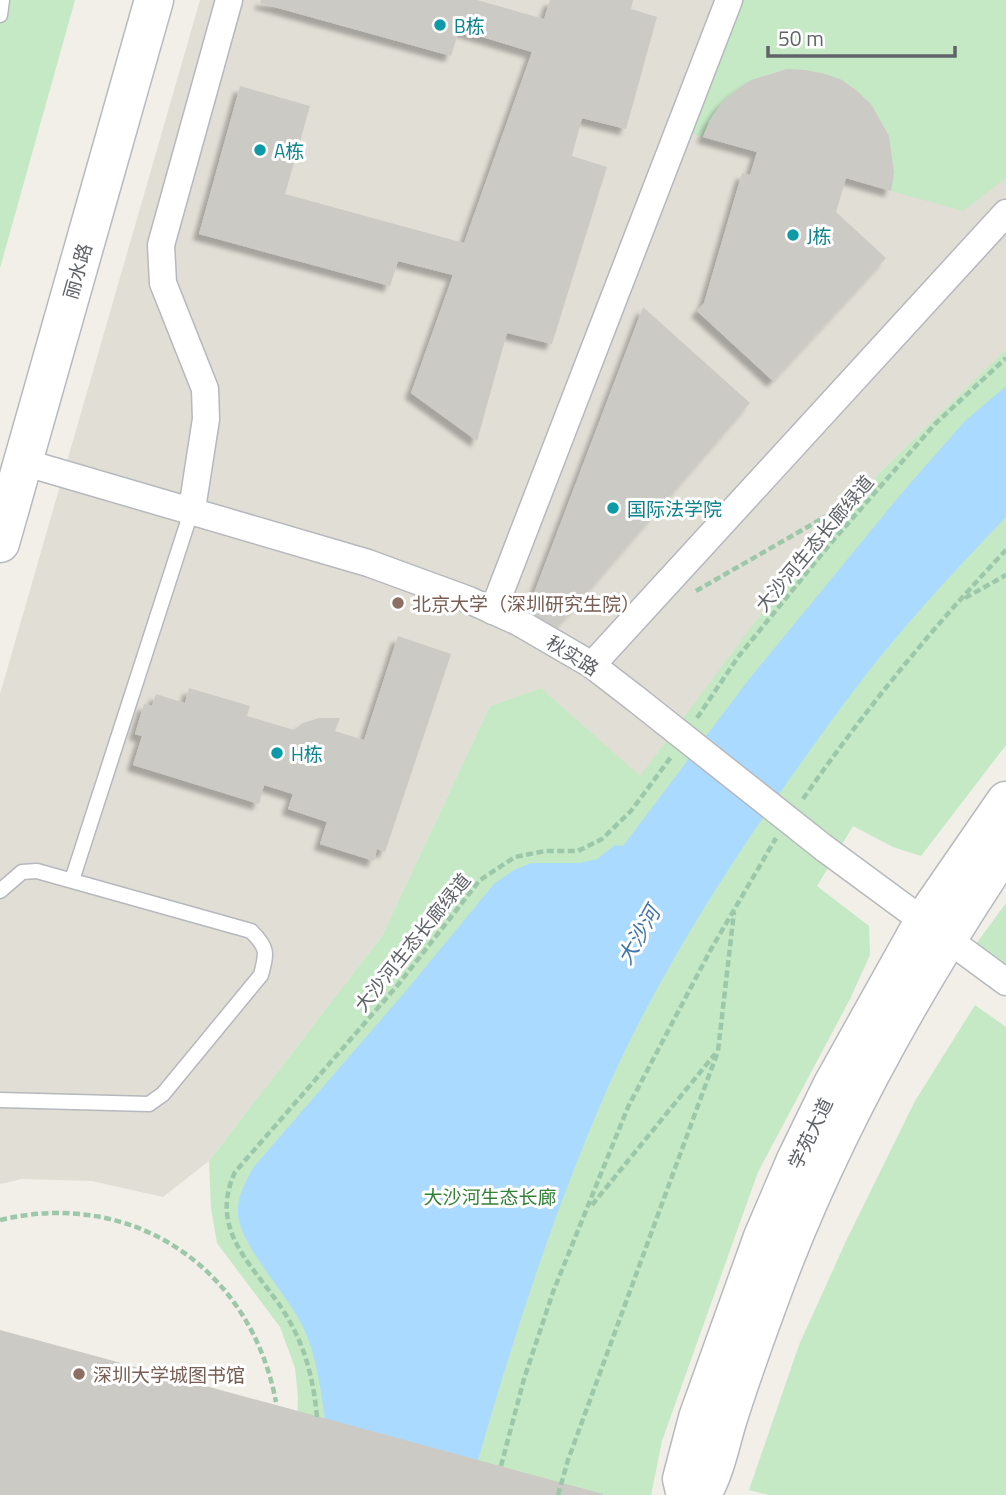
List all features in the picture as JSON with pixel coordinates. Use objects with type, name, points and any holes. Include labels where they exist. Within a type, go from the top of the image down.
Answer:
[{"type":"street","name":"丽水路","points":[[0,543],[12,462],[129,0]]},
{"type":"street","name":"丽水路","points":[[12,462],[154,0]]},
{"type":"street","points":[[192,509],[206,419],[205,389],[163,283],[161,245],[229,0]]},
{"type":"street","points":[[493,611],[729,0]]},
{"type":"street","points":[[592,665],[1006,213]]},
{"type":"street","name":"秋实路","points":[[12,462],[192,509],[368,563],[518,622],[592,665],[824,848],[1006,982]]},
{"type":"street","name":"学苑大道","points":[[686,1495],[681,1479],[698,1418],[763,1237],[796,1160],[832,1086],[935,930],[1006,801]]},
{"type":"street","name":"学苑大道","points":[[696,1495],[706,1487],[751,1349],[807,1202],[919,984],[935,930],[1006,848]]},
{"type":"lane","points":[[0,15],[2,0]]},
{"type":"lane","points":[[72,880],[192,509]]},
{"type":"lane","points":[[0,891],[22,873],[37,871],[251,931],[264,944],[266,956],[261,975],[163,1094],[149,1104],[0,1100]]},
{"type":"path","name":"大沙河生态长廊绿道","points":[[695,721],[746,648],[830,544],[935,424],[1006,358]]},
{"type":"path","points":[[695,592],[881,485]]},
{"type":"path","points":[[799,805],[842,743],[907,660],[1006,550]]},
{"type":"path","points":[[961,600],[1006,575]]},
{"type":"path","name":"大沙河生态长廊绿道","points":[[317,1417],[307,1361],[292,1325],[268,1286],[242,1256],[228,1227],[227,1194],[235,1172],[397,986],[480,880],[515,857],[545,850],[578,851],[601,839],[631,811],[673,753]]},
{"type":"path","points":[[501,1466],[524,1379],[553,1292],[628,1107],[777,836]]},
{"type":"path","points":[[558,1495],[568,1460],[718,1051],[735,909]]},
{"type":"path","points":[[587,1210],[718,1051]]},
{"type":"path","points":[[0,1220],[60,1212],[104,1217],[147,1231],[167,1241],[203,1267],[233,1300],[251,1328],[265,1359],[276,1402]]},
{"type":"shaded area","name":"北京大学（深圳研究生院）","points":[[200,0],[1006,0],[1006,349],[880,472],[788,578],[640,777],[541,688],[490,706],[382,936],[209,1161],[163,1197],[92,1181],[22,1179],[0,1184],[0,694]]},
{"type":"green space","points":[[0,0],[75,0],[0,268]]},
{"type":"green space","points":[[740,0],[1006,0],[1006,178],[963,211],[891,191],[890,148],[877,114],[853,88],[823,74],[789,70],[756,79],[726,101],[703,137],[689,133]]},
{"type":"green space","name":"大沙河生态长廊","points":[[1006,349],[1006,745],[921,856],[893,847],[853,826],[817,886],[869,926],[870,955],[850,999],[758,1172],[662,1441],[651,1495],[290,1495],[296,1455],[298,1397],[295,1368],[280,1327],[217,1243],[211,1208],[209,1161],[382,936],[490,706],[541,688],[640,776],[788,578],[880,472]]},
{"type":"green space","points":[[1006,903],[1006,968],[973,948]]},
{"type":"green space","points":[[975,1005],[1006,1027],[1006,1495],[769,1495],[749,1490],[799,1345],[847,1239],[915,1101]]},
{"type":"water","name":"大沙河","points":[[1006,386],[1006,517],[922,608],[853,692],[737,857],[668,969],[608,1087],[567,1187],[514,1340],[468,1495],[326,1426],[316,1366],[305,1331],[256,1256],[241,1227],[239,1202],[253,1168],[494,884],[514,870],[531,863],[580,863],[597,859],[615,845],[623,846],[750,678],[901,494],[965,421]]},
{"type":"building","points":[[261,0],[477,0],[544,19],[550,0],[633,0],[631,9],[657,17],[626,129],[582,118],[572,156],[607,167],[552,344],[507,333],[477,441],[411,393],[453,275],[398,261],[390,286],[199,234],[240,86],[310,106],[285,194],[464,243],[532,52],[459,30],[451,56],[260,3]]},
{"type":"building","name":"J栋","points":[[787,69],[806,70],[842,80],[871,104],[889,136],[894,173],[891,191],[846,178],[836,212],[886,258],[773,381],[697,311],[704,303],[742,173],[750,175],[757,152],[703,137],[721,104],[735,91],[751,80]]},
{"type":"building","name":"国际法学院","points":[[643,307],[750,403],[556,629],[526,614]]},
{"type":"building","name":"H栋","points":[[398,636],[451,654],[385,852],[377,849],[374,861],[320,844],[327,822],[288,809],[293,794],[264,785],[259,804],[133,765],[142,736],[135,734],[144,704],[152,706],[156,694],[185,703],[189,688],[250,706],[247,716],[294,730],[303,723],[319,718],[340,718],[335,731],[364,740]]},
{"type":"building","name":"深圳大学城图书馆","points":[[0,1330],[603,1494],[603,1495],[0,1495]]},
{"type":"place","name":"B栋","points":[[440,25]]},
{"type":"place","name":"A栋","points":[[260,150]]},
{"type":"place","name":"J栋","points":[[793,235]]},
{"type":"place","name":"国际法学院","points":[[613,508]]},
{"type":"place","name":"北京大学（深圳研究生院）","points":[[398,603]]},
{"type":"place","name":"H栋","points":[[277,753]]},
{"type":"place","name":"深圳大学城图书馆","points":[[79,1374]]}]
